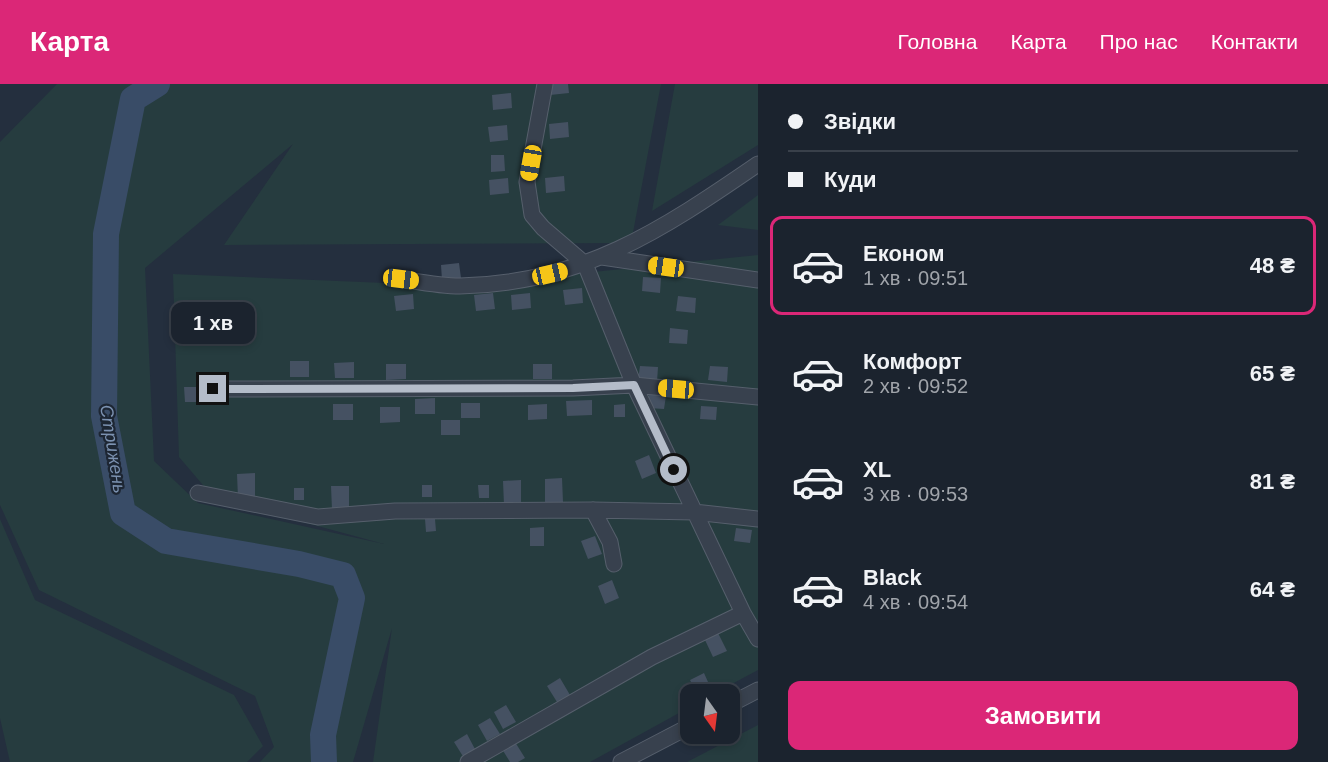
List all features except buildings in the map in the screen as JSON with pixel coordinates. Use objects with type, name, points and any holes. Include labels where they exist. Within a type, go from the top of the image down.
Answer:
[{"type":"street","points":[[545,84],[527,182],[532,215],[543,228],[585,264],[634,385],[743,613],[758,639]]},
{"type":"street","points":[[401,279],[457,286],[506,284],[585,264],[681,217],[758,164]]},
{"type":"street","points":[[602,257],[758,280]]},
{"type":"street","points":[[213,389],[561,388],[634,385],[758,397]]},
{"type":"street","points":[[198,493],[318,517],[395,511],[593,510],[694,512],[758,519]]},
{"type":"street","points":[[593,510],[610,542],[614,564]]},
{"type":"street","points":[[468,762],[652,657],[743,613]]},
{"type":"street","points":[[740,699],[758,690]]},
{"type":"street","points":[[621,762],[680,731]]},
{"type":"green space","points":[[57,84],[661,84],[631,243],[224,245],[293,144],[145,268],[154,461],[198,503],[384,544],[214,498],[179,457],[173,274],[457,286],[758,255],[758,670],[732,684],[680,684],[680,712],[590,762],[373,762],[392,628],[353,762],[260,762],[274,747],[255,696],[39,590],[0,505],[0,142]]},
{"type":"green space","points":[[675,84],[758,84],[758,145],[652,211]]},
{"type":"green space","points":[[758,195],[758,230],[718,225]]},
{"type":"green space","points":[[0,519],[35,600],[234,695],[263,746],[247,762],[10,762],[0,718]]},
{"type":"green space","points":[[758,725],[758,762],[687,762],[722,744],[740,744],[740,734]]},
{"type":"waterway","name":"Стрижень","points":[[157,84],[133,99],[106,234],[104,416],[123,513],[166,541],[299,564],[343,575],[352,598],[323,735],[324,762]]},
{"type":"route","points":[[213,389],[573,388],[634,385],[674,470]]}]
